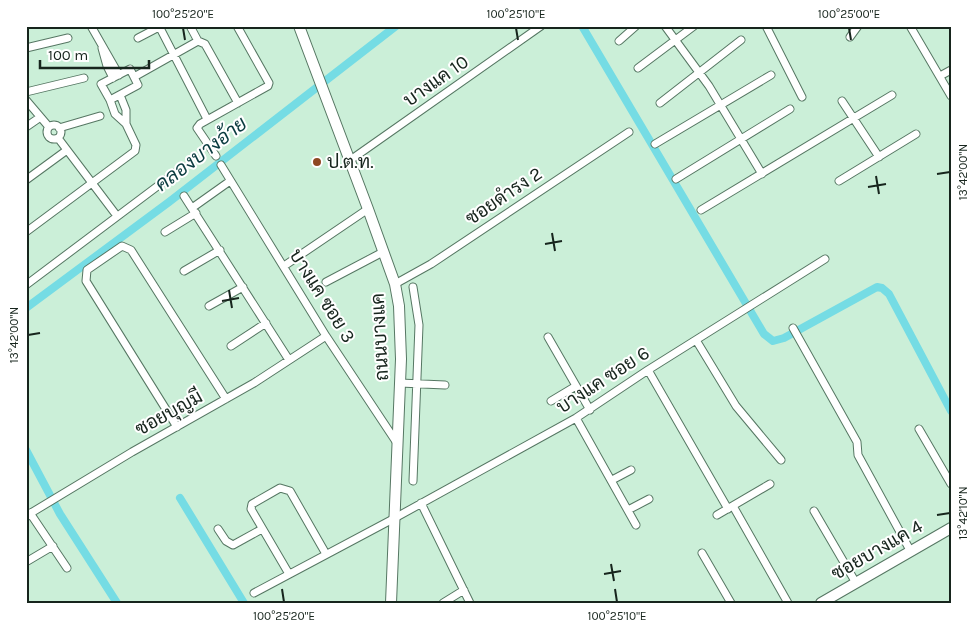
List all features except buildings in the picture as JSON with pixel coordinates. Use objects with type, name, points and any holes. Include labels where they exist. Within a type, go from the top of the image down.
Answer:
[{"type":"main road","name":"ถนนบางแค","points":[[299,26],[395,284],[400,320],[400,383],[391,603]]},
{"type":"main road","name":"ซอยบางแค 4","points":[[821,603],[951,528]]},
{"type":"street","points":[[91,26],[102,47],[109,55],[116,76]]},
{"type":"street","points":[[190,26],[198,42]]},
{"type":"street","points":[[216,156],[198,128],[207,119],[268,86],[269,83],[237,26]]},
{"type":"street","name":"บางแค 10","points":[[349,161],[541,26]]},
{"type":"street","points":[[619,41],[636,26]]},
{"type":"street","points":[[665,26],[720,105],[762,174]]},
{"type":"street","points":[[638,68],[694,26]]},
{"type":"street","points":[[766,26],[802,96]]},
{"type":"street","points":[[850,37],[858,26]]},
{"type":"street","points":[[910,26],[951,96]]},
{"type":"street","points":[[138,38],[159,27],[207,119]]},
{"type":"street","points":[[26,48],[68,38]]},
{"type":"street","points":[[660,103],[741,40]]},
{"type":"street","points":[[134,77],[198,42],[205,44],[238,103]]},
{"type":"street","points":[[26,232],[91,182],[136,151],[136,145],[126,124],[116,114],[101,84],[130,69],[138,85],[110,100]]},
{"type":"street","points":[[940,76],[951,70]]},
{"type":"street","points":[[655,144],[771,75]]},
{"type":"street","points":[[26,92],[84,78]]},
{"type":"street","points":[[120,95],[126,110],[126,124]]},
{"type":"street","points":[[701,210],[892,95]]},
{"type":"street","points":[[26,100],[49,128],[48,136],[52,139],[58,138]]},
{"type":"street","points":[[842,101],[879,157]]},
{"type":"street","points":[[676,179],[790,109]]},
{"type":"street","points":[[49,128],[56,125],[60,128],[100,116]]},
{"type":"street","points":[[26,127],[40,118]]},
{"type":"street","points":[[58,138],[61,132],[60,128]]},
{"type":"street","name":"ซอยดำรง 2","points":[[395,284],[431,264],[629,132]]},
{"type":"street","points":[[839,181],[916,134]]},
{"type":"street","points":[[58,138],[117,216]]},
{"type":"street","points":[[26,180],[66,150]]},
{"type":"street","name":"บางแค ซอย 3","points":[[221,165],[326,336],[397,443]]},
{"type":"street","points":[[26,285],[183,167]]},
{"type":"street","points":[[165,232],[230,181]]},
{"type":"street","points":[[184,196],[289,360]]},
{"type":"street","points":[[284,266],[368,209]]},
{"type":"street","points":[[178,426],[86,281],[87,270],[112,251],[122,246],[131,250],[226,399]]},
{"type":"street","points":[[184,271],[220,250]]},
{"type":"street","points":[[326,282],[383,252]]},
{"type":"street","name":"บางแค ซอย 6","points":[[254,593],[393,520],[590,410],[648,370],[825,259]]},
{"type":"street","points":[[209,306],[243,287]]},
{"type":"street","points":[[413,287],[419,325],[413,480]]},
{"type":"street","points":[[231,346],[266,323]]},
{"type":"street","points":[[793,328],[857,442],[858,455],[911,552]]},
{"type":"street","name":"ซอยบุญมี","points":[[28,515],[226,399],[326,336]]},
{"type":"street","points":[[548,337],[590,410]]},
{"type":"street","points":[[696,340],[736,406],[781,460]]},
{"type":"street","points":[[648,370],[788,603]]},
{"type":"street","points":[[581,394],[598,382]]},
{"type":"street","points":[[400,383],[445,385]]},
{"type":"street","points":[[551,401],[576,386]]},
{"type":"street","points":[[576,418],[636,525]]},
{"type":"street","points":[[919,429],[951,484]]},
{"type":"street","points":[[612,480],[631,470]]},
{"type":"street","points":[[717,515],[770,484]]},
{"type":"street","points":[[289,574],[252,514],[252,504],[280,488],[286,488],[290,491],[326,554]]},
{"type":"street","points":[[628,510],[649,499]]},
{"type":"street","points":[[421,503],[470,603]]},
{"type":"street","points":[[814,511],[856,583]]},
{"type":"street","points":[[28,515],[53,546],[67,568]]},
{"type":"street","points":[[218,529],[226,541],[234,544],[262,529]]},
{"type":"street","points":[[26,562],[53,546]]},
{"type":"street","points":[[702,553],[731,603]]},
{"type":"street","points":[[443,603],[464,590]]},
{"type":"waterway","name":"คลองบางอ้าย","points":[[26,308],[169,202],[396,26]]},
{"type":"waterway","points":[[582,26],[764,334],[773,341],[784,338],[877,287],[882,288],[889,294],[951,411]]},
{"type":"waterway","points":[[26,450],[60,514],[117,603]]},
{"type":"waterway","points":[[180,498],[244,603]]},
{"type":"place","name":"ป.ต.ท.","points":[[317,162]]}]
